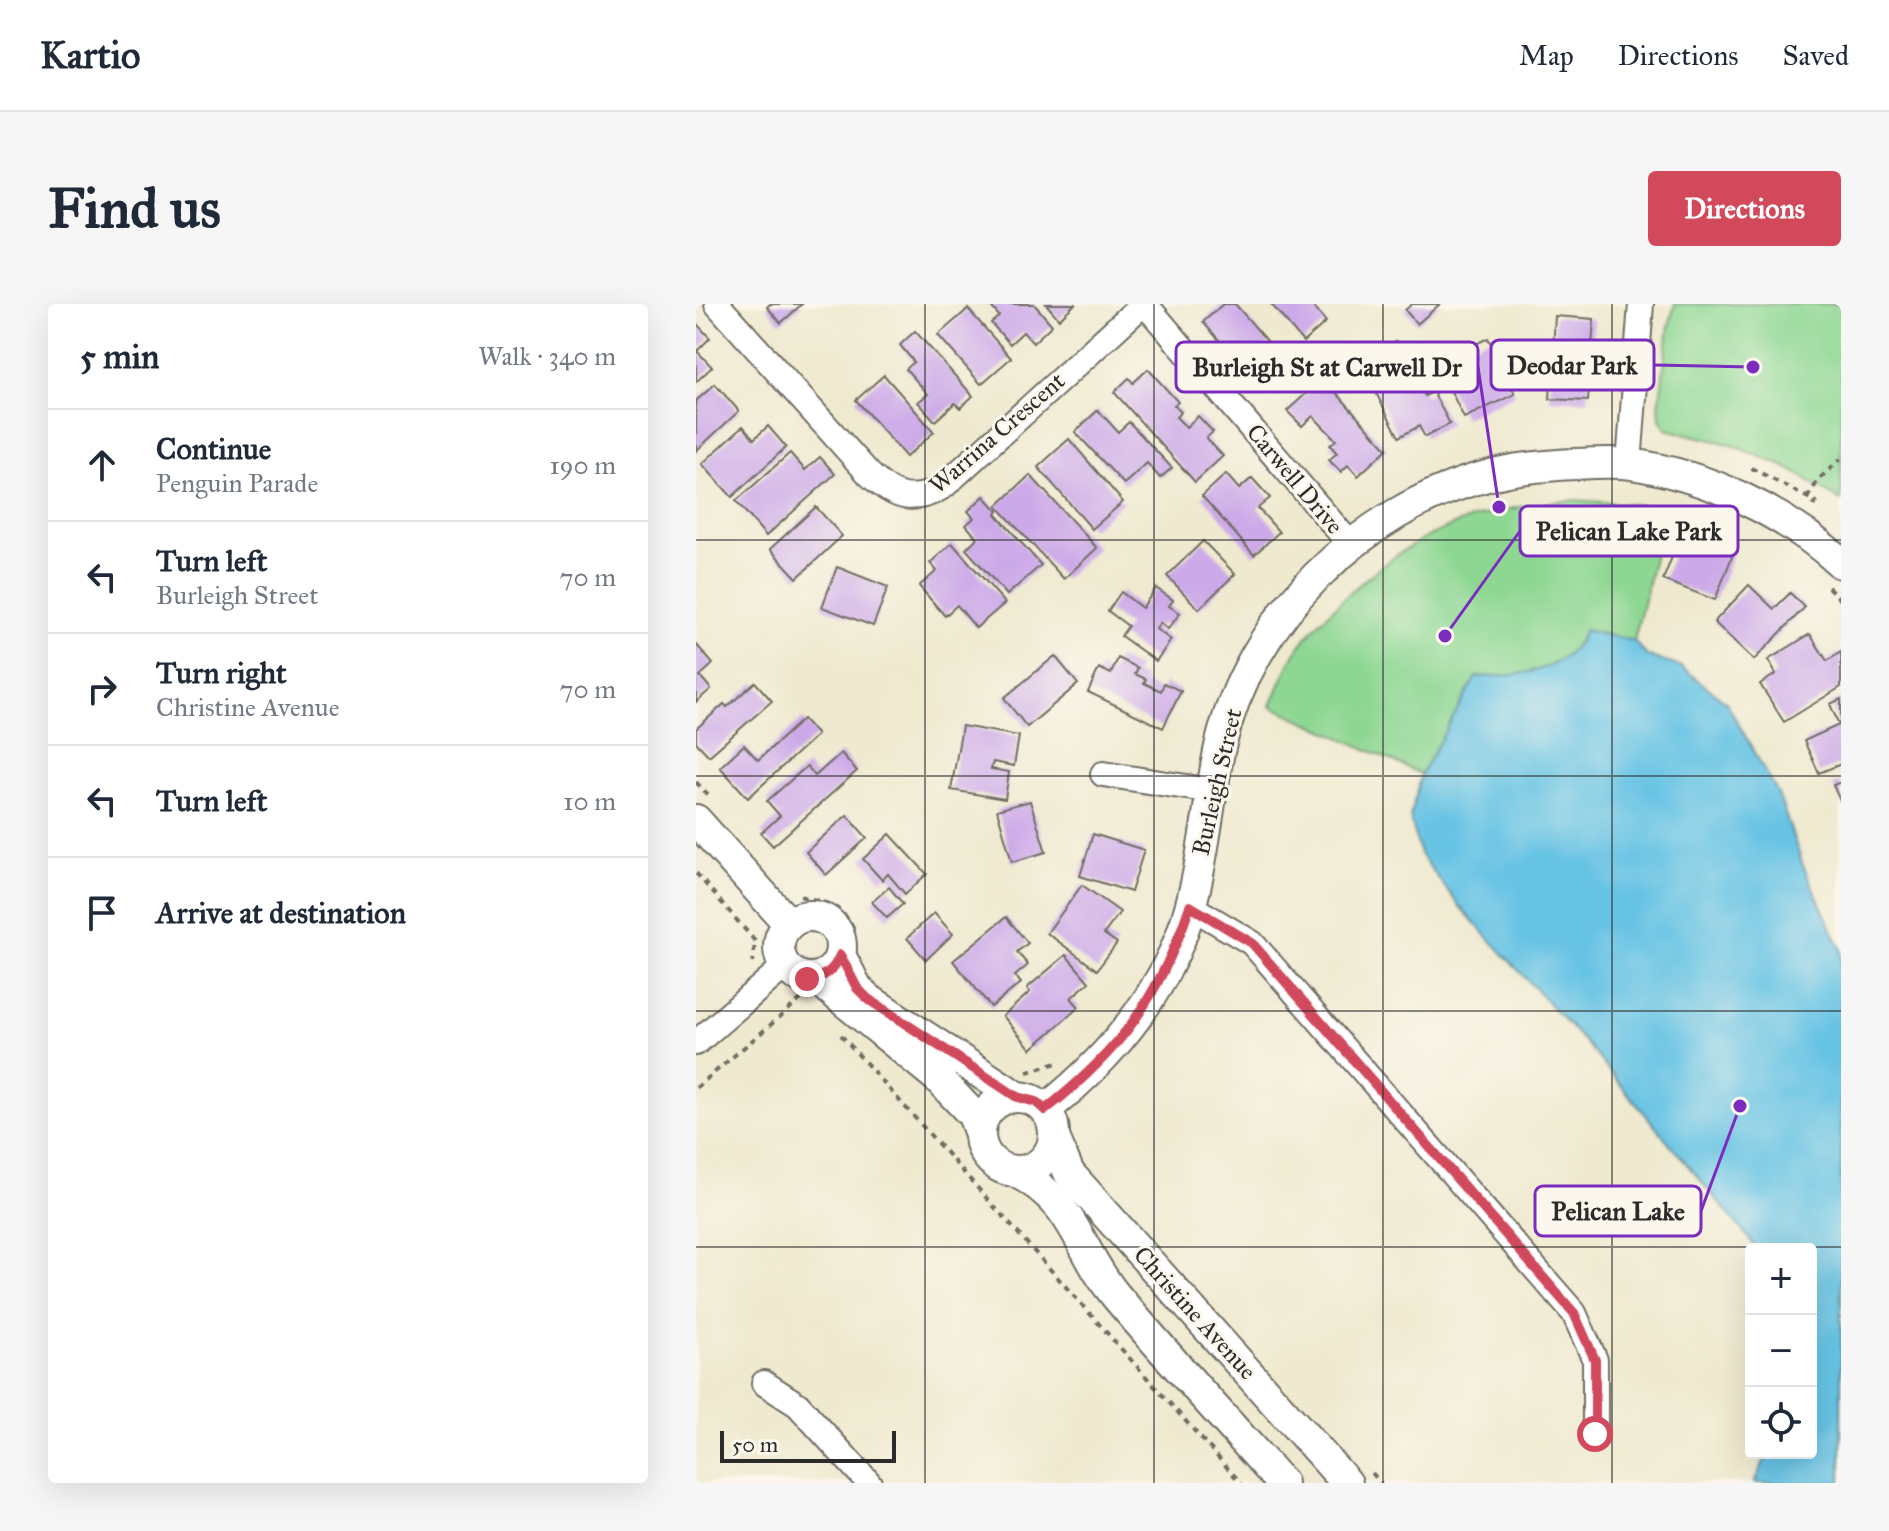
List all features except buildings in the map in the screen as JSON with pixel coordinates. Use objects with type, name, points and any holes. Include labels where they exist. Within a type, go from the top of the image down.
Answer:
[{"type":"street","name":"Warrina Crescent","points":[[717,304],[869,474],[883,487],[907,498],[927,496],[944,486],[1144,304]]},
{"type":"street","name":"Carwell Drive","points":[[1144,304],[1351,545]]},
{"type":"street","points":[[1629,464],[1641,304]]},
{"type":"street","name":"Burleigh Street","points":[[1049,1123],[1078,1084],[1115,1047],[1152,995],[1175,952],[1190,906],[1220,745],[1233,705],[1261,645],[1303,591],[1351,545],[1411,507],[1486,476],[1542,466],[1629,464],[1703,482],[1756,505],[1817,541],[1832,573]]},
{"type":"street","points":[[1103,774],[1212,791]]},
{"type":"street","points":[[696,820],[789,924]]},
{"type":"street","points":[[1190,906],[1252,943],[1574,1313],[1595,1360],[1595,1434]]},
{"type":"street","points":[[807,916],[826,920],[839,935],[840,955],[857,988],[868,999],[1017,1097],[1036,1102],[1049,1123],[1050,1152],[1043,1161],[1030,1169],[1014,1171],[1000,1167],[990,1159],[982,1146],[973,1115],[938,1078],[785,966],[781,958],[780,940],[789,924],[807,916]]},
{"type":"street","points":[[812,988],[831,970],[840,955]]},
{"type":"street","points":[[696,1043],[785,966]]},
{"type":"street","points":[[980,1134],[983,1120],[992,1107],[1008,1098],[1017,1097]]},
{"type":"street","name":"Christine Avenue","points":[[1049,1123],[1069,1173],[1359,1478]]},
{"type":"street","name":"Christine Avenue","points":[[1014,1171],[1048,1192],[1065,1211],[1114,1293],[1282,1483]]},
{"type":"street","points":[[764,1383],[798,1405],[869,1483]]},
{"type":"path","points":[[1807,498],[1819,479],[1841,459]]},
{"type":"path","points":[[1832,573],[1841,600]]},
{"type":"path","points":[[696,873],[755,941],[753,963]]},
{"type":"path","points":[[696,1088],[812,988]]},
{"type":"path","points":[[837,1030],[1241,1483]]},
{"type":"path","points":[[1359,1478],[1381,1483]]},
{"type":"green space","points":[[1675,304],[1841,304],[1841,501],[1788,468],[1729,444],[1666,429],[1660,419],[1659,408],[1669,326]]},
{"type":"green space","points":[[1574,500],[1666,507],[1634,641],[1584,630],[1569,652],[1553,664],[1536,672],[1503,679],[1458,724],[1421,774],[1271,706],[1291,661],[1309,634],[1365,579],[1391,559],[1446,528],[1474,518],[1538,504]]},
{"type":"water","points":[[1584,630],[1634,641],[1647,656],[1681,667],[1726,702],[1778,794],[1804,868],[1841,949],[1841,1483],[1754,1483],[1765,1459],[1817,1459],[1817,1243],[1752,1243],[1589,1047],[1461,908],[1420,854],[1410,817],[1421,774],[1476,677],[1539,669],[1554,664],[1577,644]]},
{"type":"place","name":"Deodar Park","points":[[1753,367]]},
{"type":"place","name":"Burleigh St at Carwell Dr","points":[[1499,507]]},
{"type":"place","name":"Pelican Lake Park","points":[[1445,636]]},
{"type":"place","name":"Pelican Lake","points":[[1740,1106]]},
{"type":"route","points":[[807,979],[824,976],[837,964],[840,955],[857,988],[868,999],[1017,1097],[1036,1102],[1045,1110],[1078,1084],[1115,1047],[1152,995],[1175,952],[1190,906],[1252,943],[1574,1313],[1595,1360],[1595,1434]]}]
